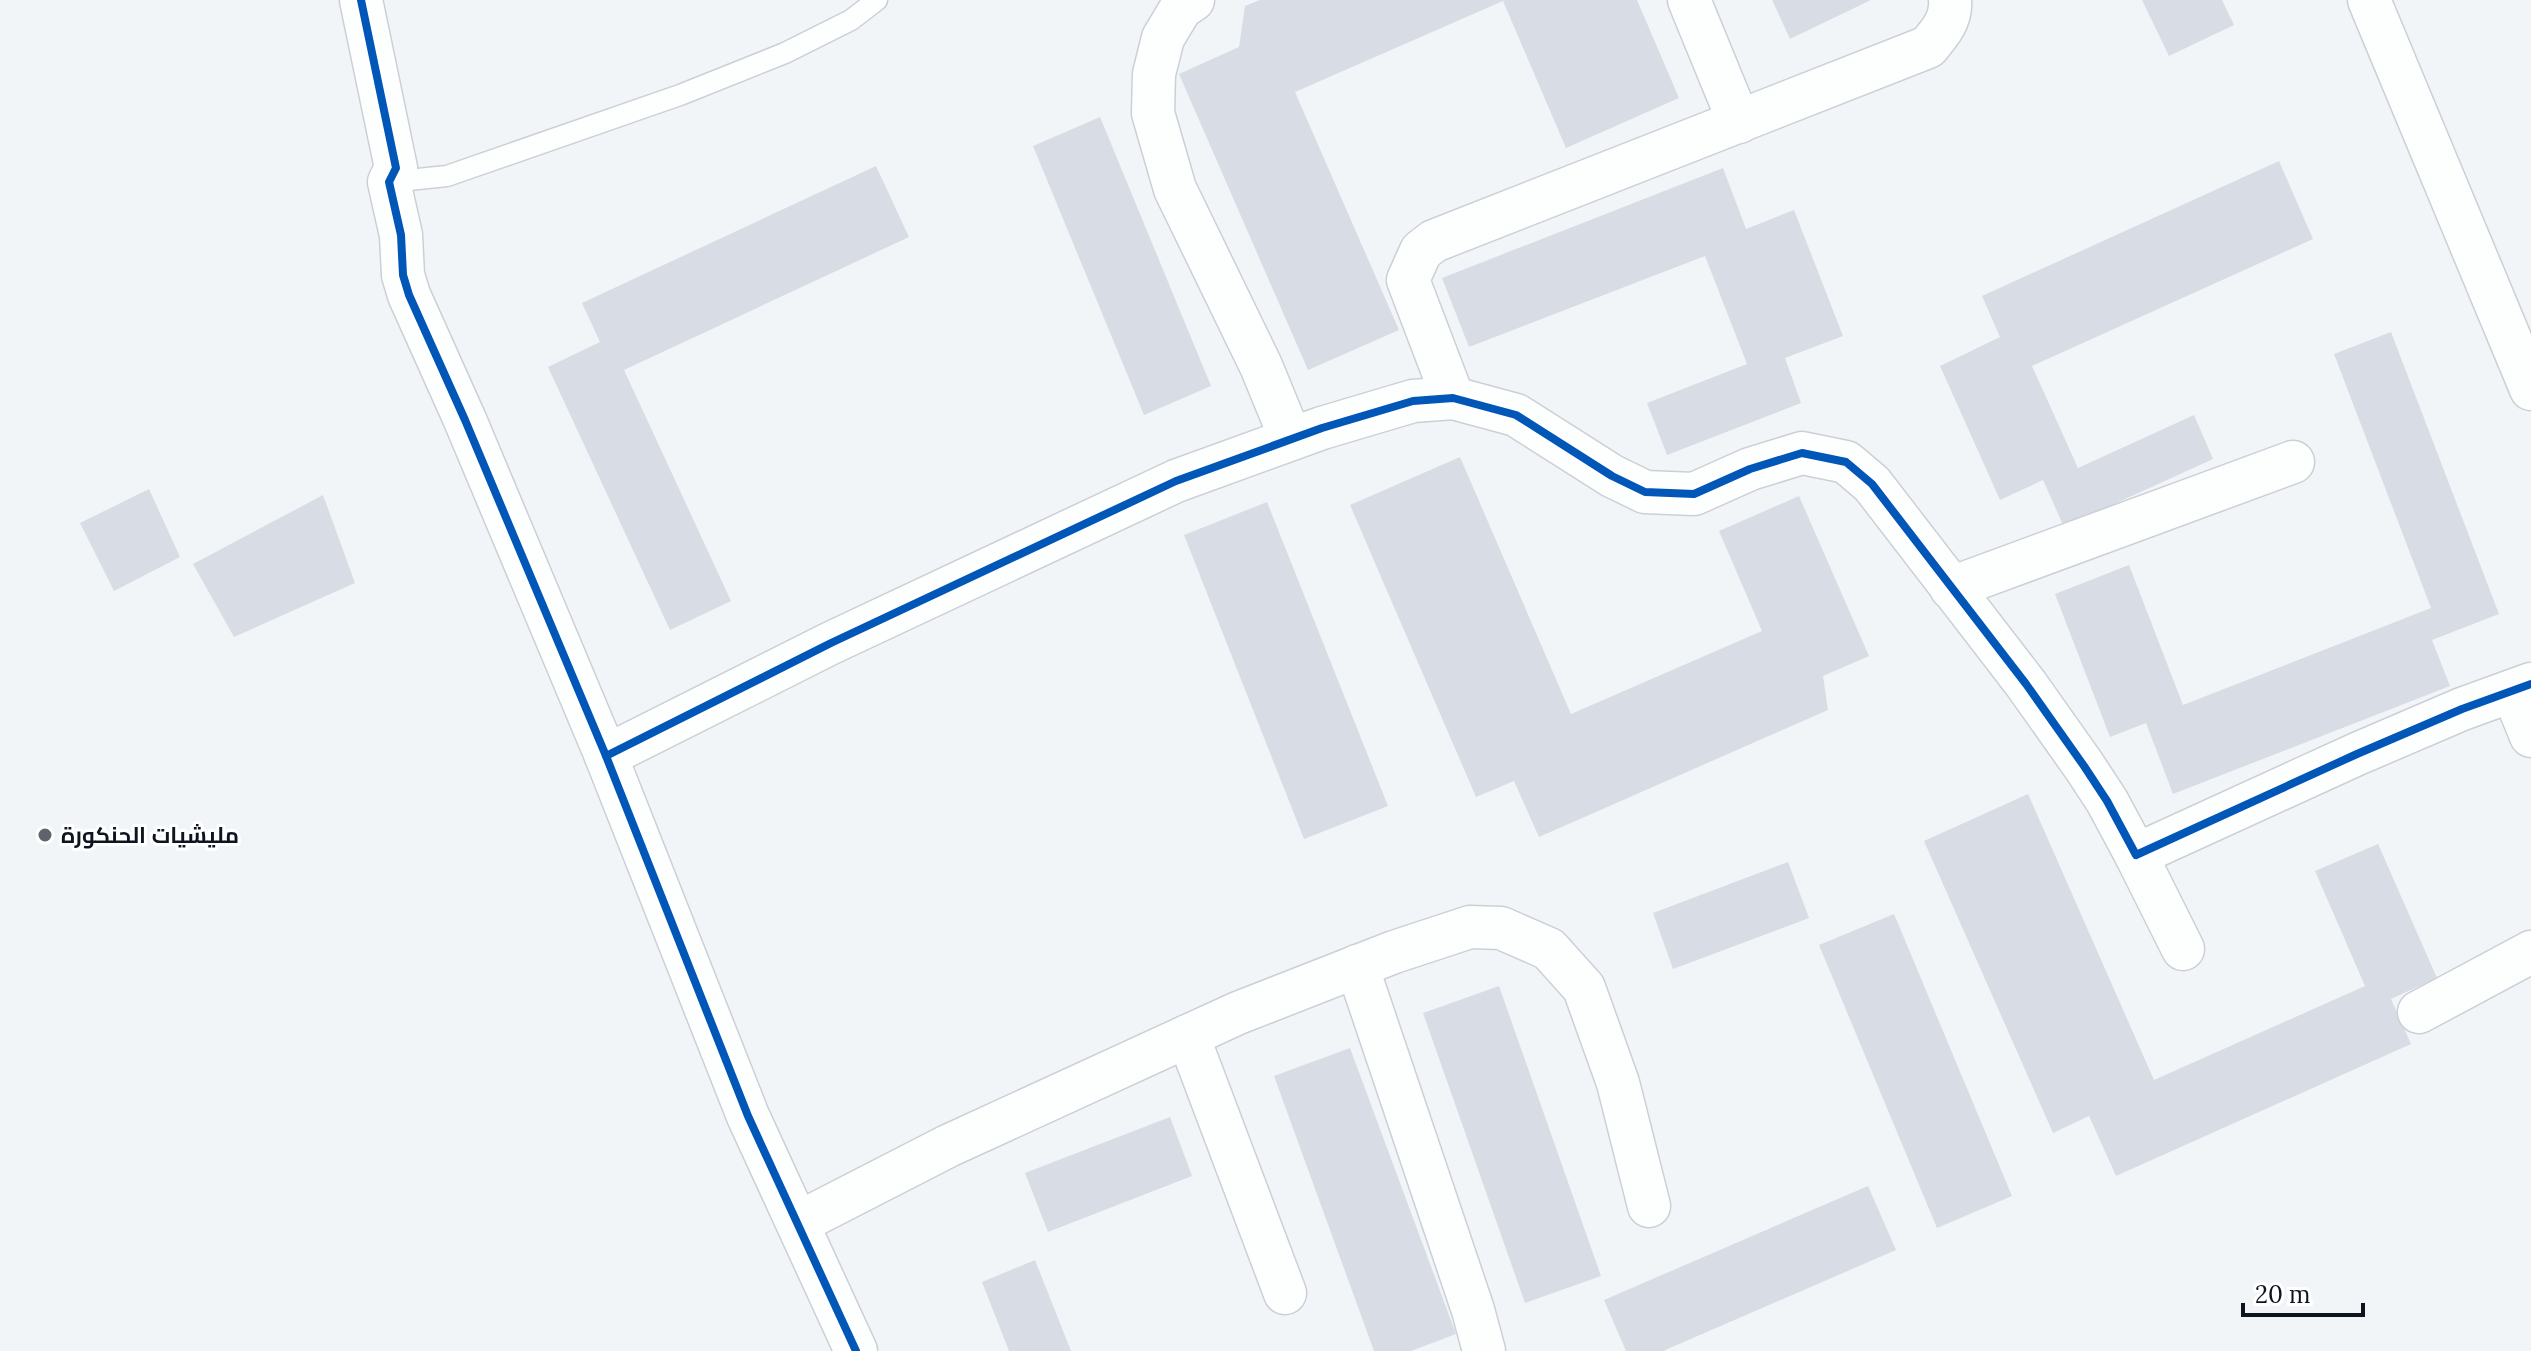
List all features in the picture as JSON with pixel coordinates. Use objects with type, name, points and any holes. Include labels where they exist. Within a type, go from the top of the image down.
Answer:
[{"type":"street","points":[[361,0],[396,168],[389,182],[401,235],[403,275],[409,295],[606,756],[748,1116],[856,1351]]},
{"type":"street","points":[[1193,0],[1181,8],[1163,38],[1154,74],[1153,113],[1175,189],[1261,366],[1291,439]]},
{"type":"street","points":[[1689,0],[1739,122]]},
{"type":"street","points":[[1453,398],[1408,280],[1421,251],[1434,241],[1928,47],[1947,20],[1951,10],[1950,0]]},
{"type":"street","points":[[2369,0],[2531,389]]},
{"type":"street","points":[[606,756],[831,643],[1176,481],[1291,439],[1413,401],[1453,398],[1516,415],[1612,476],[1645,492],[1694,494],[1750,469],[1802,453],[1846,462],[1872,484],[2026,684],[2084,766],[2107,801],[2183,949]]},
{"type":"street","points":[[1951,588],[2293,462]]},
{"type":"street","points":[[2136,855],[2357,754],[2462,709],[2522,688],[2531,736]]},
{"type":"street","points":[[798,1223],[948,1146],[1238,1013],[1357,966],[1470,927],[1501,928],[1549,949],[1584,988],[1618,1083],[1649,1206]]},
{"type":"street","points":[[2419,1012],[2531,952]]},
{"type":"street","points":[[1357,966],[1484,1351]]},
{"type":"street","points":[[1188,1036],[1285,1293]]},
{"type":"lane","points":[[389,182],[447,176],[680,95],[785,53],[851,20],[877,0]]},
{"type":"building","points":[[1260,0],[1637,0],[1679,98],[1566,148],[1503,1],[1295,92],[1399,330],[1308,370],[1179,74],[1239,47],[1245,6]]},
{"type":"building","points":[[1772,0],[1871,0],[1790,39]]},
{"type":"building","points":[[2142,0],[2222,0],[2234,25],[2169,56]]},
{"type":"building","points":[[1100,117],[1211,386],[1144,415],[1033,146]]},
{"type":"building","points":[[2279,161],[2313,239],[2032,366],[2078,468],[2194,415],[2213,459],[2064,527],[2043,480],[2000,500],[1940,366],[2000,337],[1982,296]]},
{"type":"building","points":[[876,166],[909,237],[624,370],[731,601],[670,630],[548,367],[600,342],[582,303]]},
{"type":"building","points":[[1723,168],[1746,229],[1794,210],[1843,336],[1785,358],[1801,403],[1667,455],[1647,403],[1747,364],[1705,256],[1469,347],[1442,278]]},
{"type":"building","points":[[2391,332],[2499,614],[2432,640],[2450,686],[2173,794],[2146,723],[2110,737],[2055,594],[2129,565],[2183,705],[2431,608],[2334,354]]},
{"type":"building","points":[[1460,457],[1571,714],[1762,631],[1719,531],[1799,496],[1869,656],[1823,676],[1828,710],[1539,837],[1514,781],[1476,797],[1350,505]]},
{"type":"building","points":[[149,489],[180,557],[114,591],[80,523]]},
{"type":"building","points":[[323,495],[355,583],[234,637],[193,564]]},
{"type":"building","points":[[1267,502],[1388,806],[1304,839],[1184,535]]},
{"type":"building","points":[[2028,794],[2154,1080],[2365,986],[2315,871],[2378,844],[2437,978],[2391,999],[2411,1044],[2116,1176],[2089,1116],[2053,1133],[1924,841]]},
{"type":"building","points":[[1788,862],[1809,918],[1673,969],[1653,913]]},
{"type":"building","points":[[1894,914],[2012,1196],[1937,1228],[1819,945]]},
{"type":"building","points":[[1499,986],[1601,1276],[1525,1303],[1423,1013]]},
{"type":"building","points":[[1350,1048],[1456,1334],[1411,1351],[1374,1351],[1274,1076]]},
{"type":"building","points":[[1170,1117],[1192,1176],[1048,1232],[1025,1173]]},
{"type":"building","points":[[1868,1186],[1896,1250],[1663,1351],[1626,1351],[1604,1300]]},
{"type":"building","points":[[1035,1260],[1071,1351],[1009,1351],[982,1282]]},
{"type":"cycle path","points":[[361,0],[396,168],[389,182],[401,235],[403,275],[409,295],[606,756],[748,1116],[856,1351]]},
{"type":"cycle path","points":[[606,756],[831,643],[1176,481],[1322,428],[1413,401],[1453,398],[1516,415],[1612,476],[1645,492],[1694,494],[1750,469],[1802,453],[1846,462],[1872,484],[2026,684],[2107,801],[2136,855],[2357,754],[2462,709],[2531,684]]},
{"type":"place","name":"مليشيات الحنكورة","points":[[45,835]]}]
